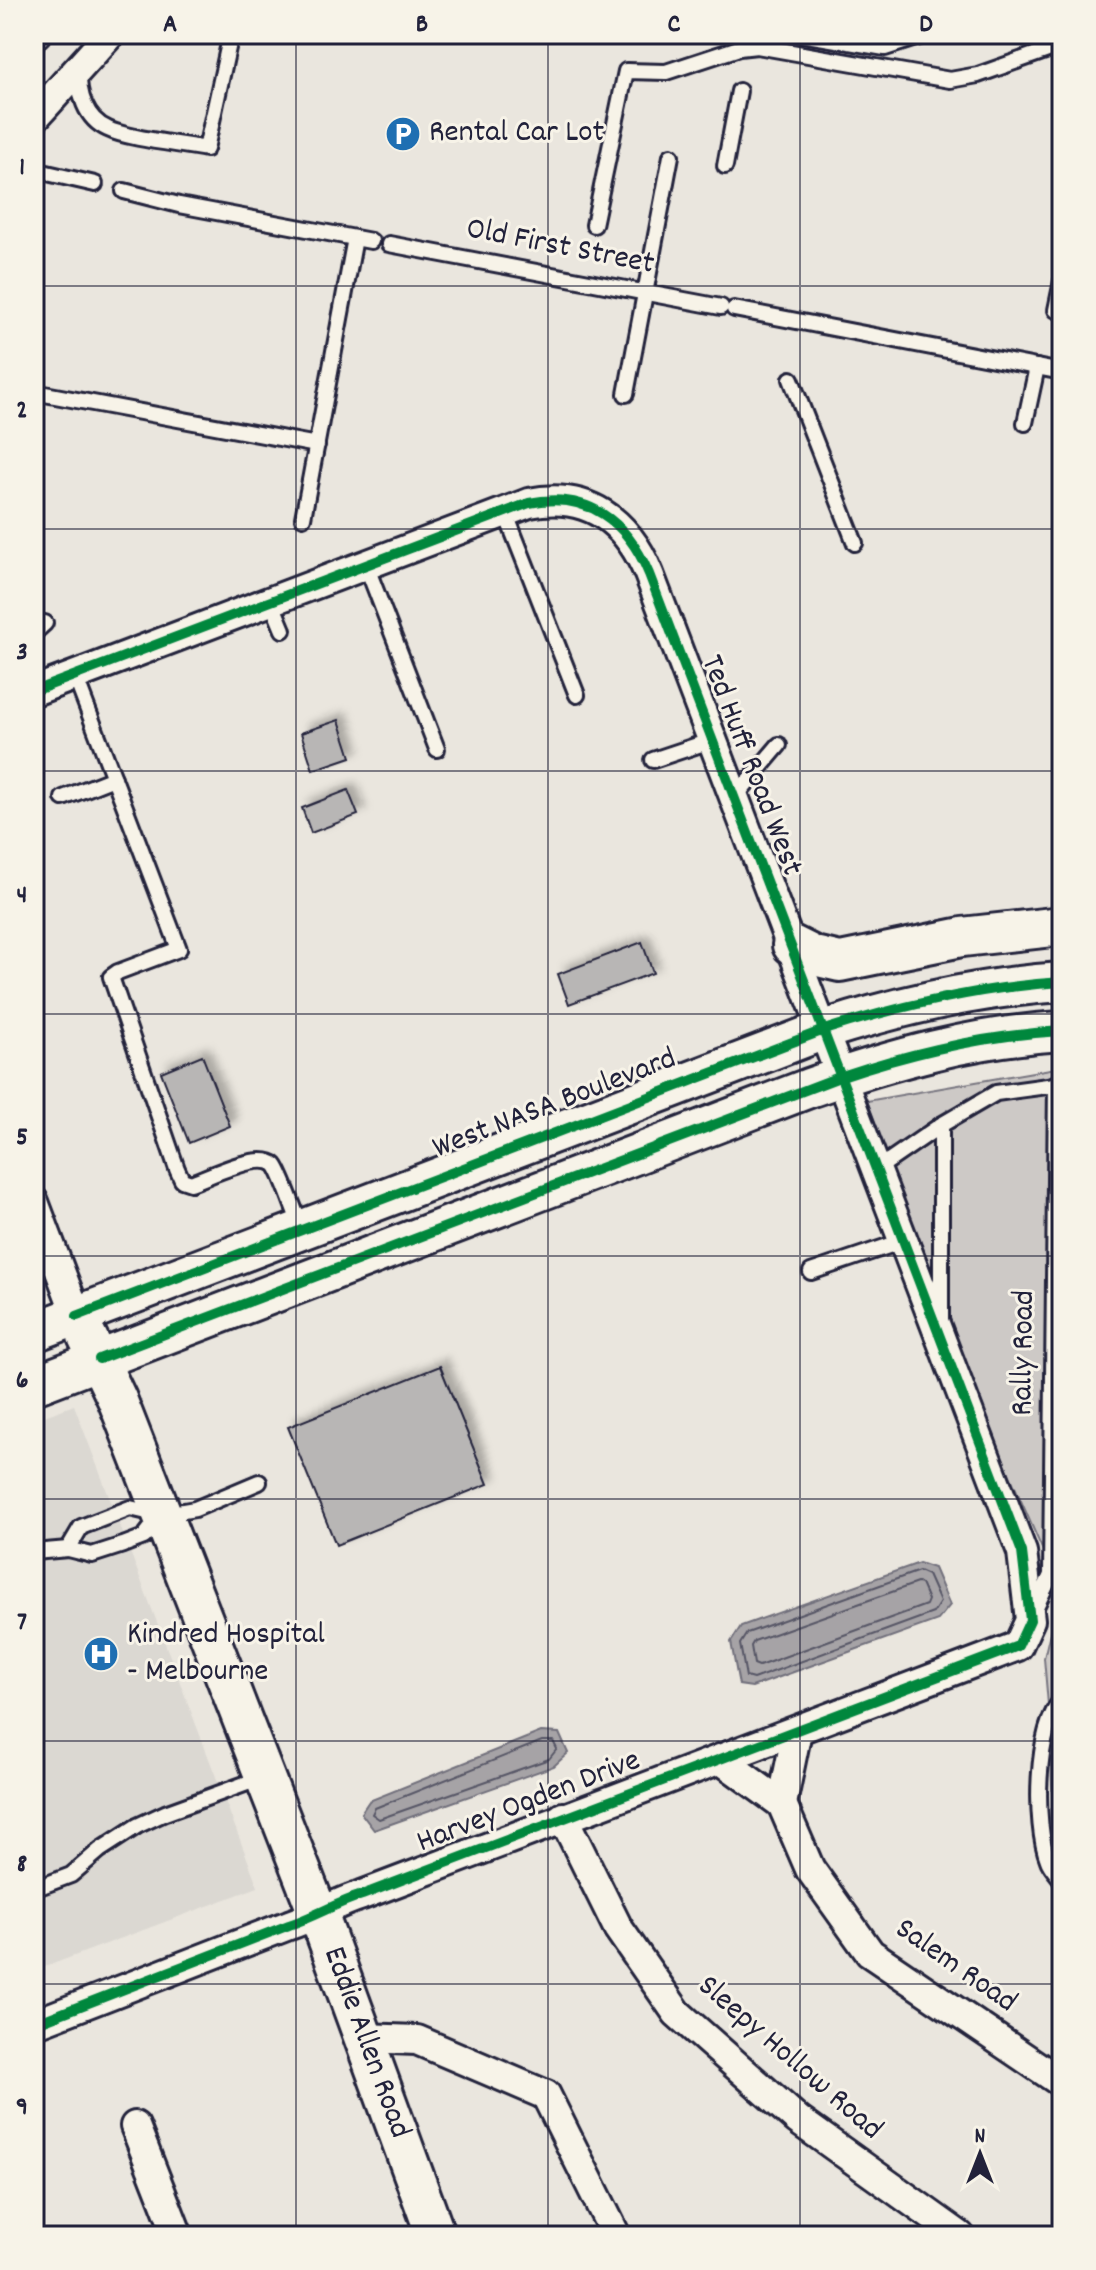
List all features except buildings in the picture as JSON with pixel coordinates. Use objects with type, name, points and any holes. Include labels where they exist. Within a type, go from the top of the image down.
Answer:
[{"type":"main road","points":[[792,945],[814,956],[840,962],[962,937],[1062,926]]},
{"type":"main road","name":"West NASA Boulevard","points":[[34,1332],[824,1030],[943,997],[1023,984],[1062,982]]},
{"type":"main road","points":[[34,1385],[842,1076],[939,1048],[1005,1036],[1062,1031]]},
{"type":"main road","name":"Eddie Allen Road","points":[[77,1316],[117,1399],[319,1916],[436,2236]]},
{"type":"street","points":[[34,118],[110,34]]},
{"type":"street","name":"Ted Huff Road West","points":[[34,691],[541,500],[567,500],[608,517],[628,536],[643,561],[792,945],[1022,1552],[1030,1620]]},
{"type":"street","points":[[34,1202],[77,1316]]},
{"type":"street","name":"Harvey Ogden Drive","points":[[34,2024],[319,1916],[345,1899],[1018,1646],[1030,1620]]},
{"type":"street","points":[[720,1759],[782,1804],[797,1731]]},
{"type":"street","name":"Salem Road","points":[[782,1804],[810,1869],[870,1953],[1062,2083]]},
{"type":"street","name":"Sleepy Hollow Road","points":[[563,1817],[618,1928],[677,2013],[798,2120],[960,2236]]},
{"type":"street","points":[[363,2038],[417,2040],[546,2095],[616,2236]]},
{"type":"street","points":[[135,2126],[178,2236]]},
{"type":"lane","points":[[34,45],[45,34]]},
{"type":"lane","points":[[79,71],[78,93],[91,115],[106,129],[206,149],[231,34]]},
{"type":"lane","points":[[801,34],[885,48],[928,34]]},
{"type":"lane","points":[[594,225],[626,71],[644,74],[666,72],[739,48],[757,46],[950,80],[978,75],[1062,45]]},
{"type":"lane","points":[[725,166],[739,91]]},
{"type":"lane","points":[[626,394],[671,156]]},
{"type":"lane","points":[[34,170],[95,184]]},
{"type":"lane","points":[[124,191],[179,205],[371,241]]},
{"type":"lane","points":[[303,518],[355,238]]},
{"type":"lane","name":"Old First Street","points":[[389,244],[1062,372]]},
{"type":"lane","points":[[1056,310],[1062,281]]},
{"type":"lane","points":[[1025,423],[1037,367]]},
{"type":"lane","points":[[791,379],[855,543]]},
{"type":"lane","points":[[34,392],[317,445]]},
{"type":"lane","points":[[505,512],[577,695]]},
{"type":"lane","points":[[366,565],[437,749]]},
{"type":"lane","points":[[271,601],[283,630]]},
{"type":"lane","points":[[75,676],[179,949],[111,977],[177,1169],[182,1180],[191,1183],[253,1161],[265,1160],[276,1166],[302,1230]]},
{"type":"lane","points":[[653,760],[713,740]]},
{"type":"lane","points":[[735,797],[779,745]]},
{"type":"lane","points":[[63,798],[114,778]]},
{"type":"lane","points":[[877,1169],[941,1125],[996,1093],[1059,1084]]},
{"type":"lane","name":"Rally Road","points":[[1030,1620],[1051,1575],[1059,1084]]},
{"type":"lane","points":[[941,1125],[941,1342]]},
{"type":"lane","points":[[811,1272],[903,1241]]},
{"type":"lane","points":[[68,1549],[81,1527],[130,1508],[160,1515],[195,1509],[259,1482]]},
{"type":"lane","points":[[34,1552],[68,1549],[92,1555],[144,1537],[160,1515]]},
{"type":"lane","points":[[1062,1700],[1047,1726],[1041,1756],[1040,1820],[1048,1860],[1062,1881]]},
{"type":"lane","points":[[34,1889],[71,1875],[100,1850],[137,1826],[264,1777]]},
{"type":"shaded area","points":[[1062,1067],[1062,1877],[1056,1873],[1044,1658],[1060,1590],[978,1402],[867,1101]]},
{"type":"shaded area","name":"Kindred Hospital - Melbourne","points":[[74,1405],[258,1887],[34,1971],[34,1420]]},
{"type":"water","points":[[919,1563],[934,1568],[950,1605],[938,1620],[752,1687],[739,1685],[731,1642],[741,1626]]},
{"type":"water","points":[[541,1732],[559,1733],[568,1753],[554,1766],[374,1830],[361,1813],[369,1801]]},
{"type":"cycle path","points":[[34,691],[529,503],[550,500],[587,506],[617,525],[640,555],[649,574],[1022,1552],[1030,1620],[1018,1646],[353,1898],[34,2024]]},
{"type":"cycle path","points":[[77,1316],[824,1030],[942,998],[1062,982]]},
{"type":"cycle path","points":[[99,1359],[842,1076],[950,1046],[1006,1036],[1062,1031]]},
{"type":"place","name":"Rental Car Lot","points":[[403,134]]},
{"type":"place","name":"Kindred Hospital - Melbourne","points":[[101,1654]]}]
